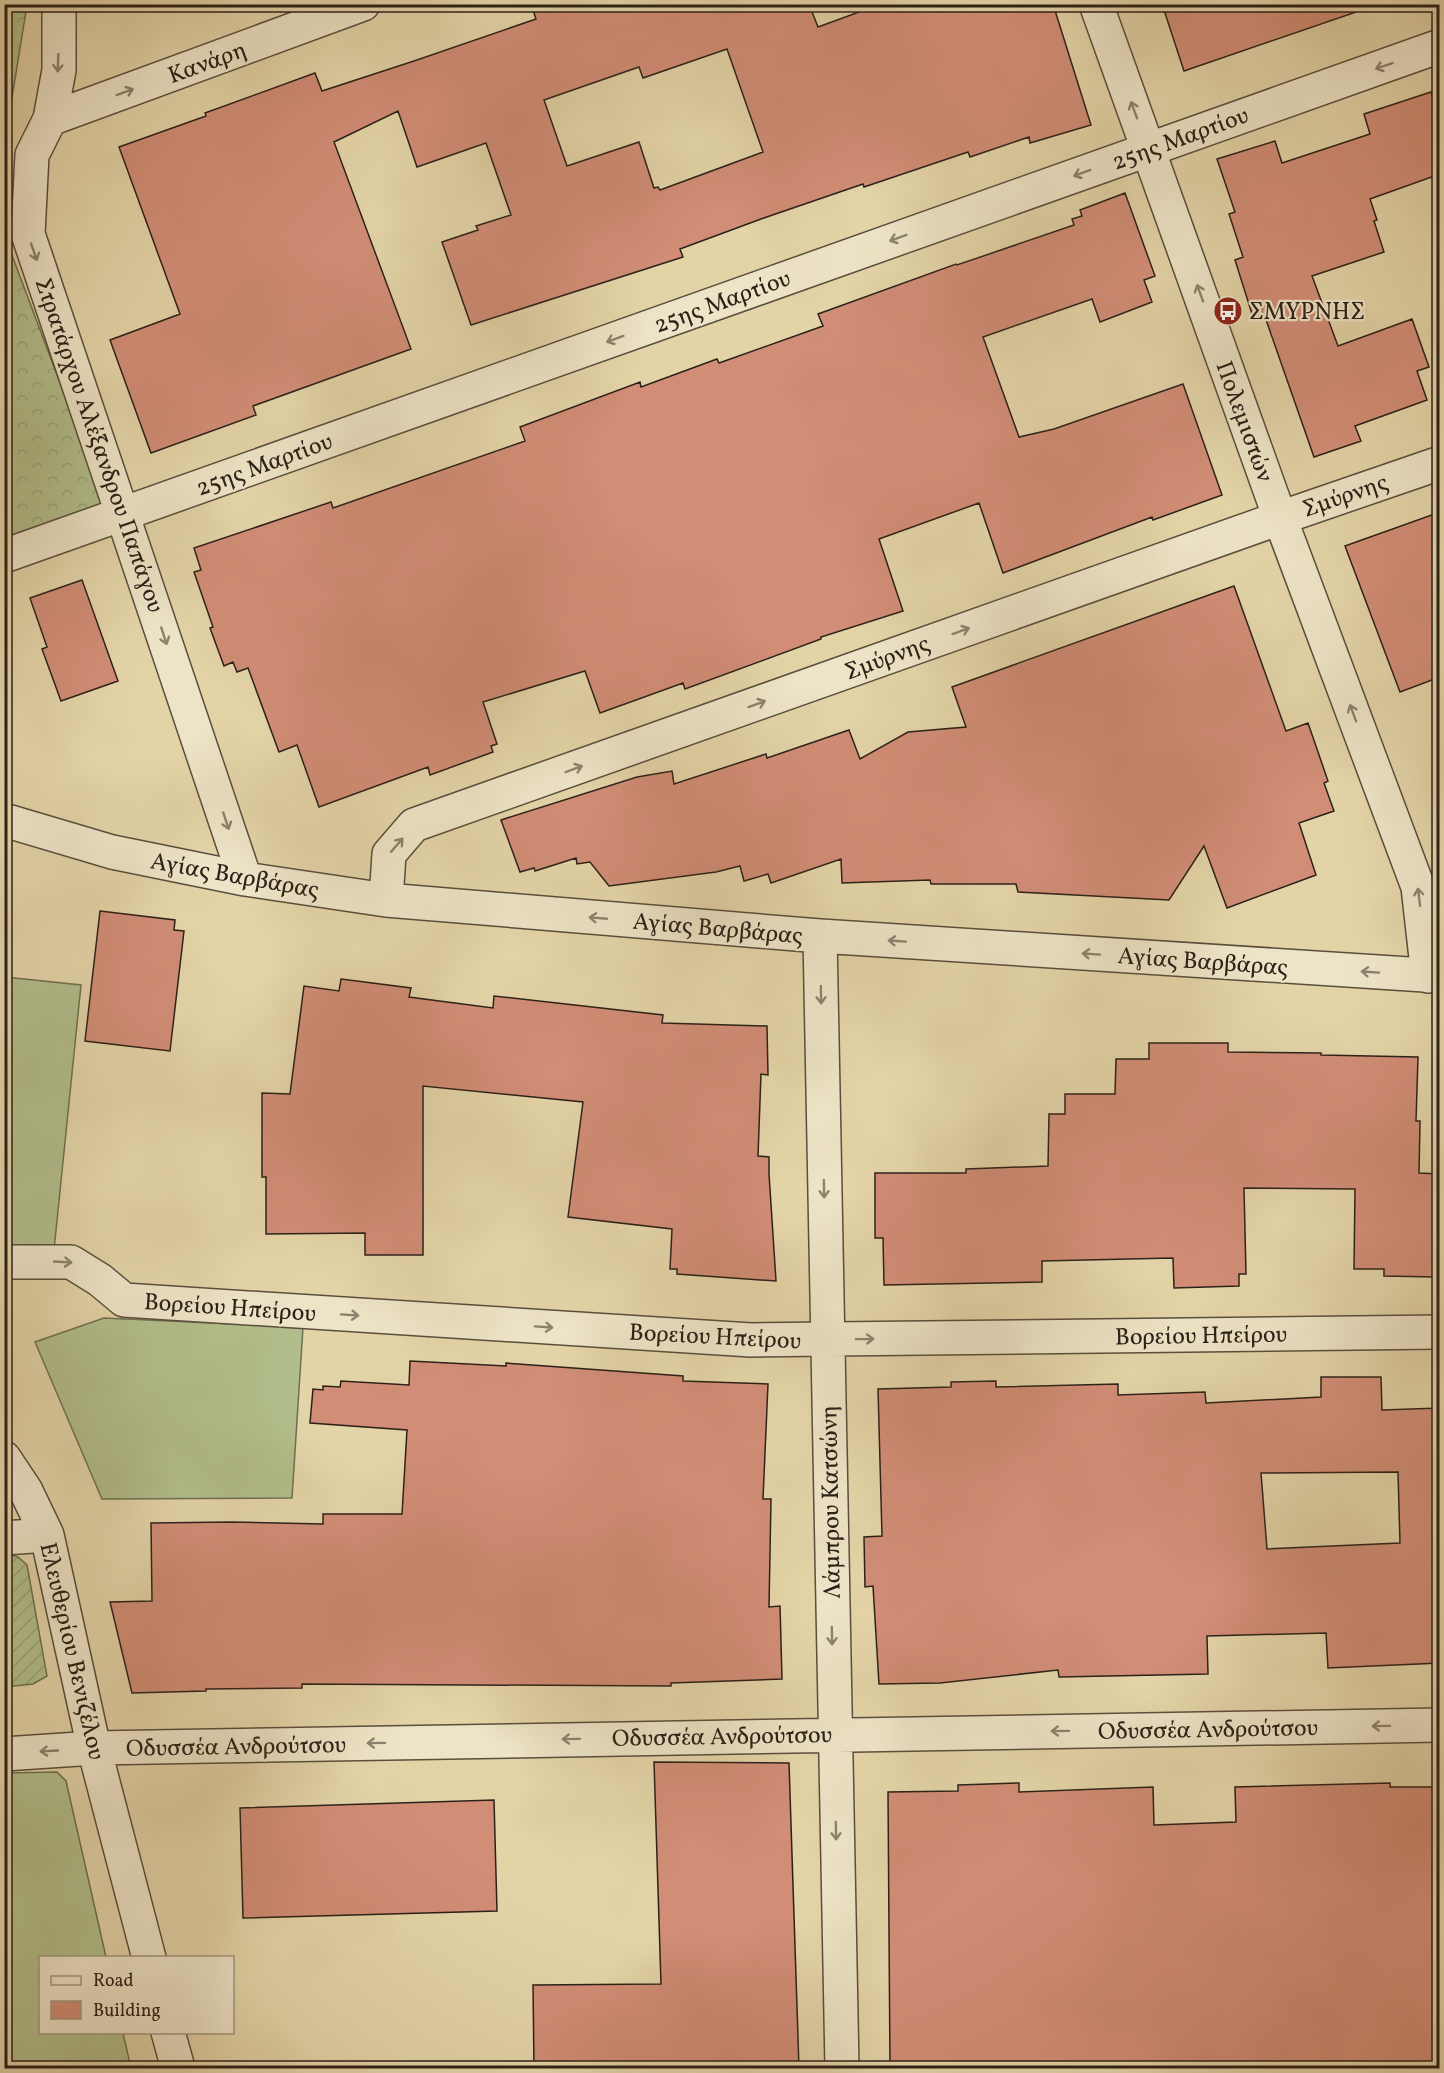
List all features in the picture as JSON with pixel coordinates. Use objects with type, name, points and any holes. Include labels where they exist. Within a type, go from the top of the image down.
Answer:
[{"type":"street","name":"Στρατάρχου Αλέξανδρου Παπάγου","points":[[59,4],[59,70],[50,119],[32,155],[28,234],[245,879]]},
{"type":"street","name":"Κανάρη","points":[[50,119],[363,4]]},
{"type":"street","name":"Πολεμιστών","points":[[1096,4],[1280,518],[1418,887],[1434,976]]},
{"type":"street","name":"25ης Μαρτίου","points":[[4,556],[1440,46]]},
{"type":"street","name":"Σμύρνης","points":[[386,900],[389,855],[414,825],[1440,463]]},
{"type":"street","name":"Αγίας Βαρβάρας","points":[[4,820],[112,852],[245,879],[386,900],[820,936],[1434,976]]},
{"type":"street","name":"Λάμπρου Κατσώνη","points":[[820,936],[826,1341],[842,2068]]},
{"type":"street","name":"Βορείου Ηπείρου","points":[[4,1262],[71,1262],[100,1280],[124,1300],[751,1340],[826,1341],[1440,1332]]},
{"type":"street","name":"Ελευθερίου Βενιζέλου","points":[[4,1458],[15,1492],[47,1535],[94,1748],[148,1956]]},
{"type":"street","points":[[4,1538],[47,1535]]},
{"type":"street","name":"Οδυσσέα Ανδρούτσου","points":[[4,1754],[94,1748],[1440,1725]]},
{"type":"street","points":[[168,2034],[177,2068]]},
{"type":"green space","points":[[5,4],[27,5],[10,110],[5,232]]},
{"type":"green space","points":[[4,234],[107,508],[4,540]]},
{"type":"green space","points":[[5,977],[81,985],[54,1250],[5,1244]]},
{"type":"green space","points":[[104,1318],[303,1327],[292,1498],[102,1499],[35,1342]]},
{"type":"green space","points":[[4,1552],[18,1557],[27,1565],[47,1676],[33,1684],[5,1687]]},
{"type":"green space","points":[[57,1772],[66,1781],[106,1956],[39,1956],[39,2034],[123,2034],[131,2068],[5,2068],[5,1773]]},
{"type":"building","points":[[531,4],[809,4],[818,27],[881,4],[1053,4],[1091,125],[1030,143],[1029,137],[970,157],[968,152],[864,187],[863,184],[680,249],[683,257],[471,325],[442,242],[478,230],[476,226],[511,215],[486,143],[417,167],[398,111],[334,142],[411,349],[253,406],[256,415],[151,453],[110,340],[180,314],[119,147],[315,73],[322,91],[536,19]],"holes":[[[727,49],[763,152],[660,190],[658,187],[654,188],[639,142],[567,166],[544,100],[639,67],[643,78]]]},
{"type":"building","points":[[1162,4],[1358,4],[1359,11],[1184,71]]},
{"type":"building","points":[[1431,92],[1440,117],[1440,174],[1370,199],[1384,252],[1312,276],[1338,346],[1412,319],[1429,367],[1417,371],[1427,400],[1355,426],[1361,441],[1314,457],[1264,314],[1253,317],[1235,260],[1243,257],[1229,214],[1235,212],[1217,159],[1275,141],[1282,163],[1370,134],[1364,114]]},
{"type":"building","points":[[1125,193],[1155,276],[1144,280],[1152,302],[1100,322],[1092,299],[983,337],[1019,437],[1054,429],[1183,384],[1222,495],[1153,520],[1152,517],[1003,573],[979,503],[879,539],[903,611],[821,637],[821,639],[685,689],[683,683],[600,713],[585,671],[483,702],[497,744],[491,746],[493,752],[430,775],[428,767],[319,807],[297,745],[279,752],[248,668],[237,672],[233,662],[224,666],[194,572],[201,570],[194,548],[331,502],[333,508],[525,441],[520,427],[640,382],[641,387],[717,359],[719,363],[823,326],[818,314],[956,264],[1074,225],[1072,219],[1082,216],[1080,210]]},
{"type":"building","points":[[1440,512],[1440,677],[1400,692],[1345,546]]},
{"type":"building","points":[[82,580],[118,681],[61,701],[42,649],[47,647],[30,598]]},
{"type":"building","points":[[1234,586],[1286,731],[1308,723],[1328,781],[1324,783],[1334,811],[1299,823],[1316,875],[1227,908],[1204,846],[1169,900],[1018,892],[1016,884],[931,884],[930,880],[842,883],[841,859],[771,883],[768,874],[744,881],[740,866],[716,872],[609,886],[590,862],[577,864],[576,858],[535,871],[534,868],[520,872],[501,820],[637,777],[672,771],[674,784],[766,754],[767,758],[849,730],[860,759],[908,732],[966,727],[952,687]]},
{"type":"building","points":[[100,911],[175,920],[174,930],[184,931],[170,1051],[85,1041]]},
{"type":"building","points":[[341,979],[411,988],[409,997],[493,1008],[494,996],[663,1015],[662,1023],[767,1026],[768,1075],[761,1074],[758,1156],[769,1157],[776,1281],[677,1274],[677,1269],[670,1269],[672,1229],[568,1217],[583,1102],[423,1086],[423,1255],[365,1255],[365,1233],[266,1234],[266,1177],[262,1177],[262,1093],[290,1094],[304,986],[339,991]]},
{"type":"building","points":[[1149,1043],[1228,1043],[1228,1052],[1418,1057],[1416,1121],[1420,1121],[1419,1173],[1439,1174],[1436,1277],[1384,1276],[1384,1269],[1354,1269],[1355,1189],[1244,1188],[1246,1274],[1239,1274],[1239,1286],[1174,1288],[1173,1258],[1042,1261],[1042,1282],[884,1285],[883,1238],[875,1238],[875,1173],[966,1173],[966,1169],[1048,1166],[1049,1114],[1065,1114],[1065,1094],[1115,1094],[1116,1059],[1149,1059]]},
{"type":"building","points":[[410,1361],[506,1366],[506,1363],[683,1376],[683,1381],[768,1384],[763,1499],[771,1499],[769,1607],[780,1606],[782,1679],[671,1683],[671,1686],[302,1684],[302,1688],[206,1689],[206,1691],[132,1693],[110,1602],[152,1601],[151,1523],[323,1524],[323,1514],[402,1514],[407,1430],[310,1423],[313,1389],[323,1390],[323,1386],[340,1387],[341,1381],[409,1385]]},
{"type":"building","points":[[1321,1377],[1381,1377],[1382,1410],[1440,1408],[1440,1663],[1328,1668],[1326,1633],[1207,1636],[1208,1674],[1059,1677],[1058,1670],[940,1683],[879,1684],[873,1586],[865,1587],[864,1537],[882,1536],[878,1389],[951,1387],[951,1382],[996,1381],[996,1387],[1118,1384],[1118,1395],[1205,1392],[1206,1403],[1321,1397]],"holes":[[[1398,1472],[1400,1543],[1267,1549],[1261,1473]]]},
{"type":"building","points":[[654,1762],[789,1763],[799,2068],[534,2068],[533,1985],[661,1984]]},
{"type":"building","points":[[1019,1783],[1019,1792],[1153,1787],[1154,1825],[1236,1822],[1235,1787],[1390,1783],[1390,1787],[1440,1787],[1440,2068],[890,2068],[888,1792],[958,1791],[958,1785]]},
{"type":"building","points":[[494,1800],[497,1911],[243,1918],[240,1808]]},
{"type":"place","name":"ΣΜΥΡΝΗΣ","points":[[1228,311]]}]
